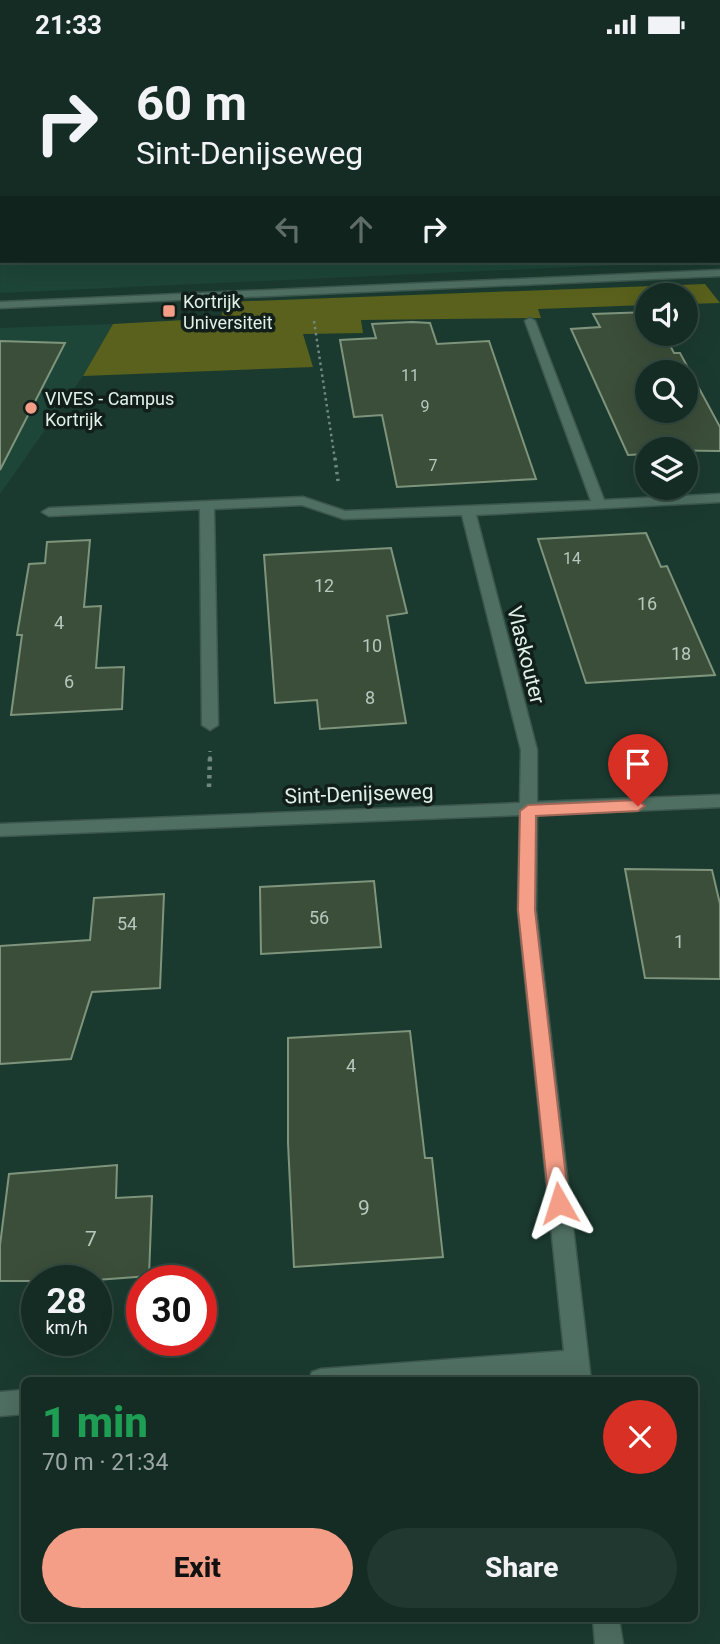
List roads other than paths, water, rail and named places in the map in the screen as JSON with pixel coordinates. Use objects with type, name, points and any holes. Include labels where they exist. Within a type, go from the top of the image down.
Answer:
[{"type":"street","points":[[0,305],[720,273]]},
{"type":"street","points":[[530,321],[599,504]]},
{"type":"street","points":[[48,512],[303,501],[344,515],[716,498],[720,511]]},
{"type":"street","points":[[207,505],[210,725]]},
{"type":"street","name":"Vlaskouter","points":[[468,511],[529,750],[527,910],[578,1371]]},
{"type":"street","name":"Sint-Denijseweg","points":[[0,830],[528,811],[720,801]]},
{"type":"street","points":[[424,1377],[578,1371]]},
{"type":"street","points":[[0,1404],[21,1402]]},
{"type":"street","points":[[606,1622],[609,1644]]},
{"type":"place","name":"Kortrijk Universiteit","points":[[169,311]]},
{"type":"place","name":"VIVES - Campus Kortrijk","points":[[31,408]]}]
